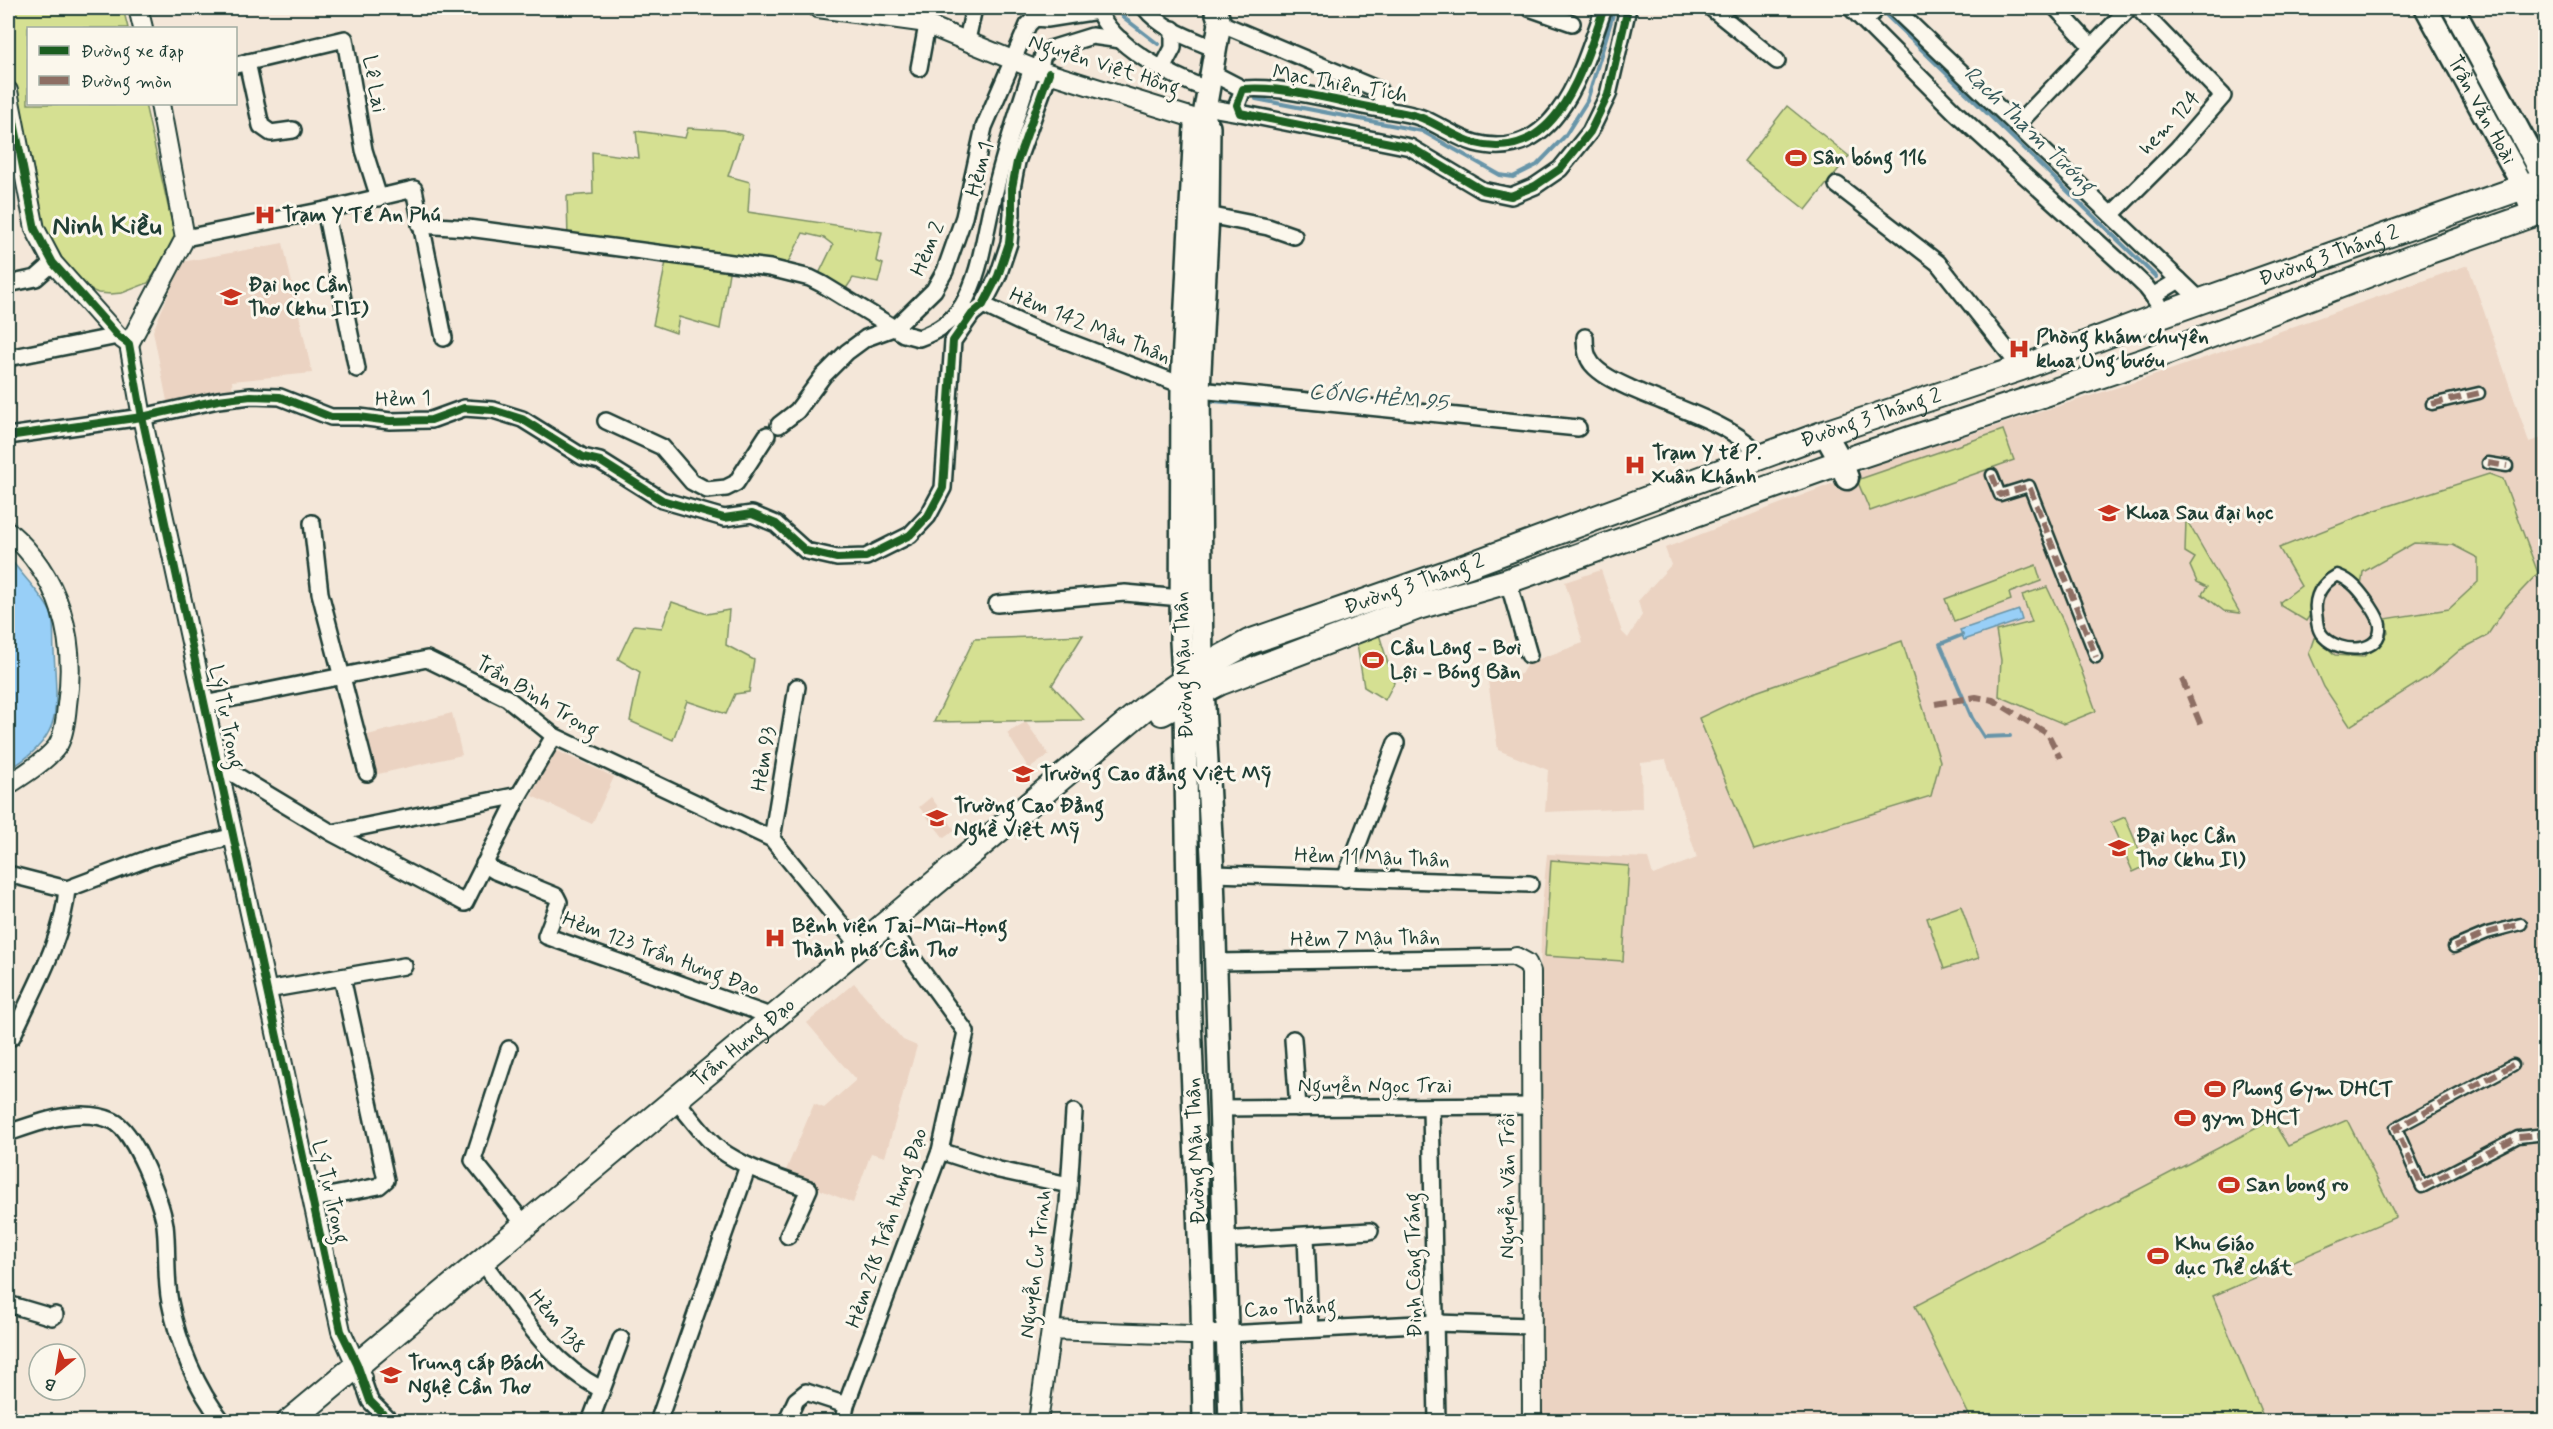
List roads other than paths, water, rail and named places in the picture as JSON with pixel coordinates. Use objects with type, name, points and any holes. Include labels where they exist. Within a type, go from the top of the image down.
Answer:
[{"type":"highway","name":"Đường 3 Tháng 2","points":[[1194,685],[1249,642],[1469,565],[1760,456],[2021,368],[2158,305],[2202,302],[2540,181]]},
{"type":"highway","name":"Đường 3 Tháng 2","points":[[1194,685],[1418,608],[1508,581],[2147,369],[2539,212]]},
{"type":"highway","name":"Trần Hưng Đạo","points":[[289,1422],[490,1272],[1194,685]]},
{"type":"highway","name":"Trần Hưng Đạo","points":[[310,1422],[360,1371],[525,1225],[1146,706],[1194,685]]},
{"type":"main road","name":"Trần Văn Hoài","points":[[2453,8],[2540,181],[2539,212]]},
{"type":"main road","name":"Trần Văn Hoài","points":[[2430,9],[2540,181]]},
{"type":"main road","name":"Đường Mậu Thân","points":[[1204,1422],[1190,1019],[1194,685],[1190,387],[1208,215],[1208,104],[1223,13]]},
{"type":"main road","name":"Đường Mậu Thân","points":[[1208,104],[1195,126],[1190,387],[1181,598],[1194,685],[1213,874],[1230,1422]]},
{"type":"main road","points":[[1825,433],[1844,470]]},
{"type":"main road","points":[[1190,1019],[1217,1020]]},
{"type":"street","points":[[138,8],[143,27]]},
{"type":"street","name":"Nguyễn Việt Hồng","points":[[818,8],[927,25],[1040,70],[1208,104]]},
{"type":"street","points":[[967,40],[974,8]]},
{"type":"street","points":[[1144,8],[1173,29],[1216,49]]},
{"type":"street","points":[[1529,8],[1572,23]]},
{"type":"street","name":"Mạc Thiên Tích","points":[[1097,9],[1121,40],[1162,69],[1184,81],[1208,104],[1243,89],[1279,91],[1419,116],[1475,143],[1504,145],[1528,139],[1553,119],[1578,83],[1604,8]]},
{"type":"street","points":[[1208,104],[1240,113],[1410,147],[1482,190],[1511,195],[1535,186],[1560,169],[1590,132],[1608,94],[1628,8]]},
{"type":"street","points":[[1711,8],[1777,61]]},
{"type":"street","points":[[1851,8],[1869,16],[1956,113],[2146,286],[2158,305],[2180,280]]},
{"type":"street","points":[[1894,8],[2202,302]]},
{"type":"street","points":[[2056,8],[2091,46]]},
{"type":"street","points":[[2017,125],[2129,8]]},
{"type":"street","name":"hem 124","points":[[2112,215],[2178,148],[2223,96],[2138,8]]},
{"type":"street","points":[[1035,13],[1047,19],[1097,9]]},
{"type":"street","name":"Hẻm 2","points":[[606,421],[662,447],[692,482],[707,490],[726,488],[735,483],[773,430],[797,411],[823,376],[847,352],[866,338],[896,327],[934,290],[945,271],[964,217],[984,127],[1011,59],[1035,13]]},
{"type":"street","points":[[1223,13],[1379,90],[1385,110]]},
{"type":"street","points":[[919,68],[927,25]]},
{"type":"street","points":[[1162,69],[1173,48],[1173,29]]},
{"type":"street","points":[[1040,70],[1043,55],[1050,49],[1092,36],[1121,40]]},
{"type":"street","name":"Lê Lai","points":[[293,130],[271,133],[265,131],[261,126],[241,63],[345,39],[364,150],[379,198]]},
{"type":"street","name":"Hẻm 1","points":[[8,436],[142,417],[218,400],[251,396],[280,397],[331,417],[358,417],[390,422],[431,420],[464,408],[493,410],[522,419],[583,457],[600,461],[662,500],[724,518],[752,514],[776,524],[806,551],[837,558],[866,557],[910,535],[928,516],[943,488],[953,341],[972,314],[984,305],[998,276],[1009,243],[1012,188],[1040,70]]},
{"type":"street","name":"Hẻm 1","points":[[420,225],[468,228],[770,268],[822,284],[912,338],[928,335],[945,325],[963,305],[980,260],[1002,164],[1040,70]]},
{"type":"street","name":"Mạc Thiên Tích","points":[[1240,113],[1237,105],[1243,89]]},
{"type":"street","points":[[8,91],[35,229],[53,263],[123,340]]},
{"type":"street","points":[[8,358],[123,340],[185,238],[160,105]]},
{"type":"street","points":[[1837,185],[1938,263],[2021,368]]},
{"type":"street","points":[[185,238],[325,210],[414,189],[444,338]]},
{"type":"street","points":[[325,210],[357,369]]},
{"type":"street","points":[[1208,215],[1268,227],[1294,236]]},
{"type":"street","points":[[8,284],[36,278],[53,263]]},
{"type":"street","name":"Hẻm 142 Mậu Thân","points":[[984,305],[1030,327],[1190,387],[1578,428]]},
{"type":"street","points":[[1585,337],[1590,362],[1603,374],[1655,400],[1709,421],[1753,448],[1760,456]]},
{"type":"street","name":"Lý Tự Trọng","points":[[123,340],[142,417],[341,1331],[360,1371]]},
{"type":"street","points":[[2432,404],[2479,393]]},
{"type":"street","points":[[2488,463],[2506,466]]},
{"type":"street","points":[[1992,475],[2000,495],[2029,486],[2096,657]]},
{"type":"street","points":[[312,523],[320,593],[367,773]]},
{"type":"street","points":[[8,531],[40,567],[64,615],[70,650],[71,682],[66,716],[58,745],[39,763],[8,785]]},
{"type":"street","points":[[2337,575],[2350,580],[2375,612],[2380,624],[2379,634],[2369,645],[2360,650],[2348,649],[2334,645],[2323,637],[2318,627],[2315,605],[2318,593],[2327,581],[2337,575]]},
{"type":"street","points":[[1508,581],[1528,655]]},
{"type":"street","points":[[997,604],[1125,593],[1181,598]]},
{"type":"street","name":"Trần Bình Trọng","points":[[204,704],[427,659],[507,698],[554,736],[772,839],[859,946]]},
{"type":"street","name":"Hẻm 93","points":[[772,839],[797,687]]},
{"type":"street","points":[[217,764],[332,833],[465,903],[519,795],[554,736]]},
{"type":"street","points":[[1345,879],[1396,743]]},
{"type":"street","points":[[332,833],[519,795]]},
{"type":"street","points":[[8,874],[67,889],[152,857],[234,836]]},
{"type":"street","name":"Hẻm 123 Trần Hưng Đạo","points":[[484,864],[495,872],[556,896],[559,902],[546,936],[773,1017]]},
{"type":"street","name":"Hẻm 11 Mậu Thân","points":[[1213,874],[1530,884]]},
{"type":"street","points":[[12,1037],[59,932],[65,911],[67,889]]},
{"type":"street","points":[[2454,947],[2487,933],[2521,924]]},
{"type":"street","name":"Hẻm 218 Trần Hưng Đạo","points":[[843,1422],[846,1405],[940,1151],[966,1032],[895,934]]},
{"type":"street","name":"Hẻm 7 Mậu Thân","points":[[1215,962],[1516,957]]},
{"type":"street","name":"Nguyễn Văn Trỗi","points":[[1516,957],[1527,963],[1531,972],[1532,1422]]},
{"type":"street","points":[[267,990],[404,966]]},
{"type":"street","points":[[313,1199],[380,1186],[386,1180],[342,977]]},
{"type":"street","points":[[1293,1039],[1298,1108]]},
{"type":"street","points":[[509,1048],[473,1160],[525,1225]]},
{"type":"street","points":[[2514,1065],[2396,1128],[2421,1187],[2518,1137],[2546,1134]]},
{"type":"street","name":"Nguyễn Ngọc Trai","points":[[1220,1108],[1530,1106]]},
{"type":"street","name":"Đinh Công Tráng","points":[[1431,1107],[1437,1422]]},
{"type":"street","points":[[684,1110],[717,1147],[748,1166],[809,1189],[788,1236]]},
{"type":"street","name":"Nguyễn Cư Trinh","points":[[1038,1422],[1069,1185],[1074,1112]]},
{"type":"street","points":[[8,1133],[84,1113],[115,1122],[127,1133],[142,1161],[164,1224],[169,1300],[181,1344],[208,1400],[223,1422]]},
{"type":"street","points":[[940,1151],[999,1170],[1069,1185]]},
{"type":"street","points":[[658,1422],[748,1166]]},
{"type":"street","points":[[1223,1240],[1370,1232]]},
{"type":"street","points":[[1306,1237],[1310,1328]]},
{"type":"street","name":"Hẻm 138","points":[[490,1272],[565,1367],[601,1389]]},
{"type":"street","points":[[8,1304],[52,1317],[55,1315]]},
{"type":"street","name":"Cao Thắng","points":[[1051,1330],[1227,1334],[1436,1323],[1531,1326]]},
{"type":"street","points":[[590,1422],[621,1339]]},
{"type":"street","points":[[360,1371],[370,1401],[391,1422]]},
{"type":"street","points":[[786,1422],[796,1400],[806,1392],[846,1405]]},
{"type":"water","points":[[8,556],[41,597],[52,615],[56,706],[48,733],[39,746],[8,770]]},
{"type":"water","points":[[2019,610],[2022,620],[1964,640],[1960,630]]},
{"type":"waterway","name":"Rạch Tham Tướng","points":[[1119,8],[1123,17],[1158,44]]},
{"type":"waterway","name":"Rạch Tham Tướng","points":[[1256,99],[1422,131],[1500,175],[1513,177],[1537,165],[1565,136],[1587,101],[1615,8]]},
{"type":"waterway","name":"Rạch Tham Tướng","points":[[1881,10],[2156,277]]},
{"type":"waterway","points":[[2013,346],[2022,356]]},
{"type":"waterway","name":"CỐNG HẺM 95","points":[[1212,401],[1334,411]]},
{"type":"waterway","points":[[1962,635],[1940,644],[1972,718],[1984,737],[2010,736]]},
{"type":"place","name":"Sân bóng 116","points":[[1796,158]]},
{"type":"place","name":"Trạm Y Tế An Phú","points":[[265,215]]},
{"type":"place","name":"Đại học Cần Thơ (khu III)","points":[[231,297]]},
{"type":"place","name":"Phòng khám chuyên khoa Ung bướu","points":[[2019,349]]},
{"type":"place","name":"Trạm Y tế P. Xuân Khánh","points":[[1635,465]]},
{"type":"place","name":"Khoa Sau đại học","points":[[2109,513]]},
{"type":"place","name":"Cầu Lông - Bơi Lội - Bóng Bàn","points":[[1373,660]]},
{"type":"place","name":"Trường Cao đẳng Việt Mỹ","points":[[1023,774]]},
{"type":"place","name":"Trường Cao Đẳng Nghề Việt Mỹ","points":[[937,818]]},
{"type":"place","name":"Đại học Cần Thơ (khu II)","points":[[2119,848]]},
{"type":"place","name":"Bệnh viện Tai-Mũi-Họng Thành phố Cần Thơ","points":[[775,938]]},
{"type":"place","name":"Phong Gym DHCT","points":[[2215,1089]]},
{"type":"place","name":"gym DHCT","points":[[2185,1118]]},
{"type":"place","name":"San bong ro","points":[[2229,1185]]},
{"type":"place","name":"Khu Giáo dục Thể chất","points":[[2158,1256]]},
{"type":"place","name":"Trung cấp Bách Nghệ Cần Thơ","points":[[391,1375]]},
{"type":"district","name":"Ninh Kiều","points":[[107,226]]}]
